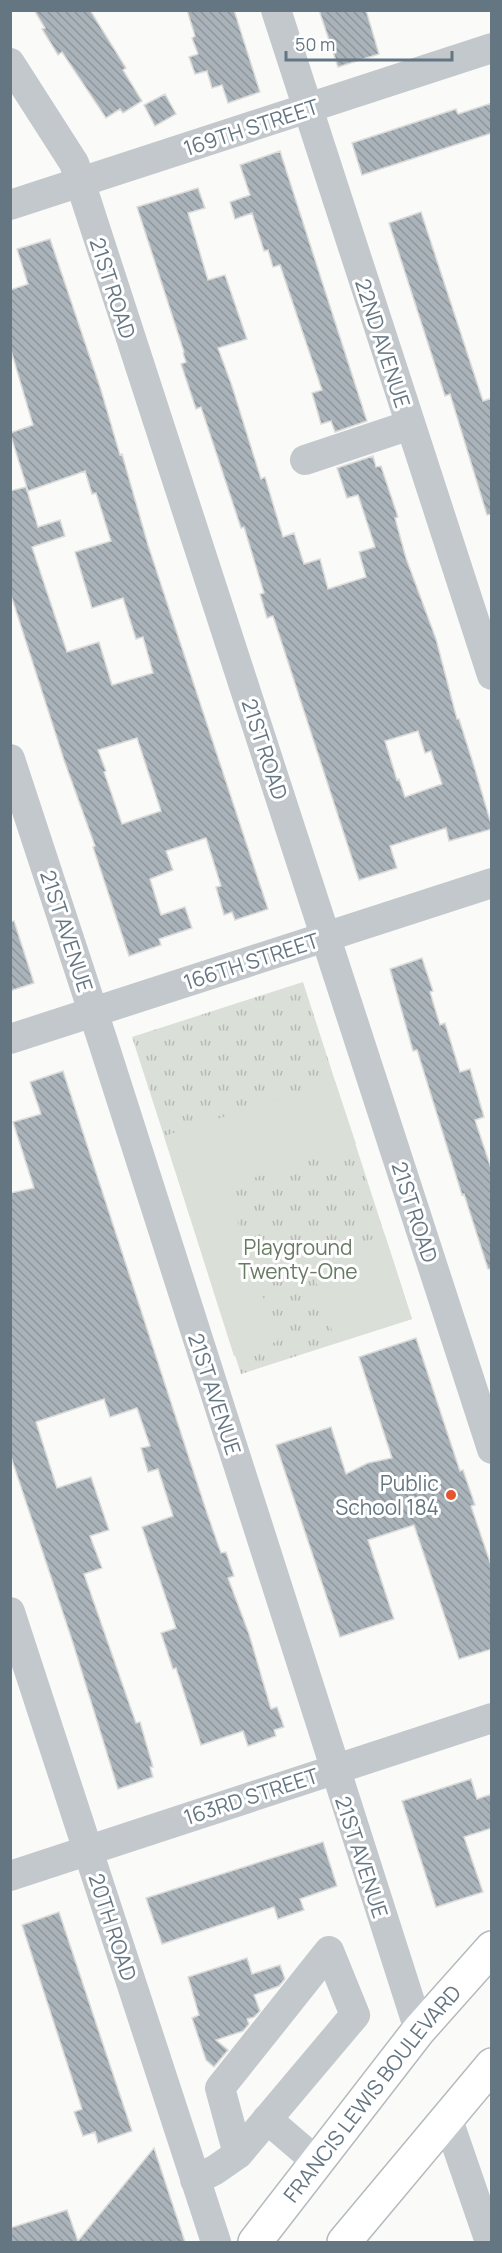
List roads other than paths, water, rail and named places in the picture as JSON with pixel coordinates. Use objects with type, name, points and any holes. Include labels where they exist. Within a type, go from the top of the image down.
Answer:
[{"type":"main road","name":"FRANCIS LEWIS BOULEVARD","points":[[255,2242],[418,2030],[492,1948]]},
{"type":"main road","points":[[344,2242],[492,2065]]},
{"type":"street","name":"22ND AVENUE","points":[[276,10],[492,675]]},
{"type":"street","name":"169TH STREET","points":[[10,205],[492,48]]},
{"type":"street","name":"21ST ROAD","points":[[10,63],[74,163],[492,1449]]},
{"type":"street","points":[[305,460],[410,425]]},
{"type":"street","name":"21ST AVENUE","points":[[10,759],[94,1012],[418,2030]]},
{"type":"street","name":"166TH STREET","points":[[10,1039],[492,883]]},
{"type":"street","name":"20TH ROAD","points":[[10,1612],[216,2242]]},
{"type":"street","name":"163RD STREET","points":[[10,1876],[492,1718]]},
{"type":"street","points":[[195,2180],[238,2154],[355,2015],[329,1951],[220,2088],[238,2154]]},
{"type":"street","points":[[447,2117],[490,2242]]},
{"type":"street","points":[[267,2120],[317,2162]]},
{"type":"place","name":"Public School 184","points":[[451,1495]]},
{"type":"park label","name":"Playground Twenty-One","points":[[298,1259]]}]
